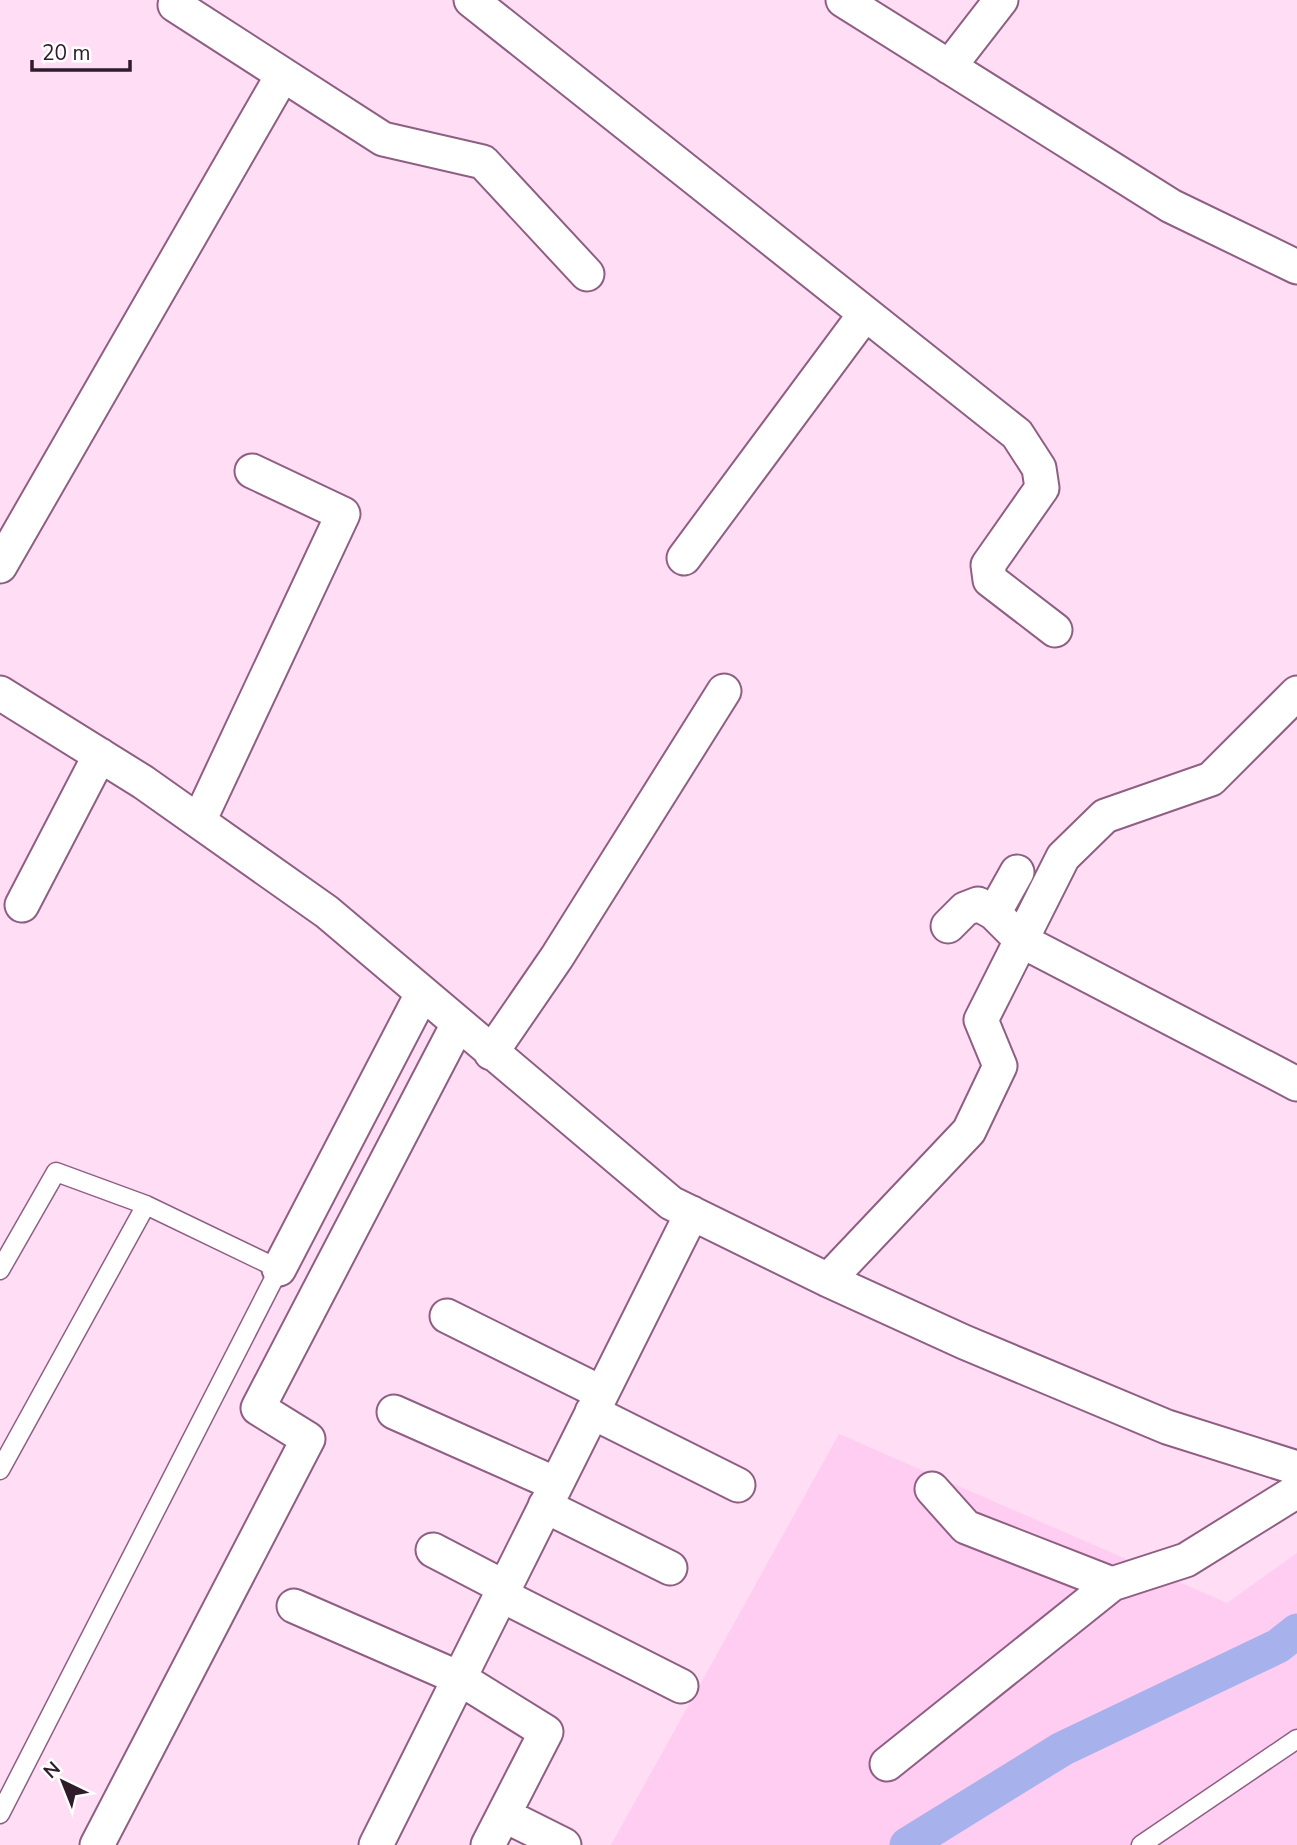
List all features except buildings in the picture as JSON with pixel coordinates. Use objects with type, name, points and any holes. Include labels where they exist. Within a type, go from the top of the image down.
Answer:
[{"type":"street","points":[[471,0],[1017,434],[1039,468],[1042,488],[988,565],[990,580],[1055,630]]},
{"type":"street","points":[[843,0],[1171,206],[1297,267]]},
{"type":"street","points":[[950,67],[1001,0]]},
{"type":"street","points":[[172,2],[282,76],[383,138],[483,162],[587,274]]},
{"type":"street","points":[[0,566],[282,76]]},
{"type":"street","points":[[684,558],[865,314]]},
{"type":"street","points":[[199,821],[343,514],[252,471]]},
{"type":"street","points":[[491,1053],[557,957],[724,691]]},
{"type":"street","points":[[828,1280],[969,1131],[1000,1066],[981,1020],[1063,857],[1105,816],[1211,779],[1297,693]]},
{"type":"street","points":[[3,701],[100,755],[327,912],[671,1203],[828,1280],[1167,1427],[1297,1468]]},
{"type":"street","points":[[22,905],[100,755]]},
{"type":"street","points":[[994,913],[1017,872]]},
{"type":"street","points":[[948,926],[965,909],[978,904],[994,913],[1022,941],[1297,1084]]},
{"type":"street","points":[[279,1269],[422,994]]},
{"type":"street","points":[[97,1845],[308,1440],[258,1408],[458,1024]]},
{"type":"street","points":[[376,1845],[691,1213]]},
{"type":"street","points":[[447,1316],[737,1485]]},
{"type":"street","points":[[394,1412],[551,1495],[670,1568]]},
{"type":"street","points":[[932,1489],[966,1527],[1112,1584]]},
{"type":"street","points":[[887,1764],[1112,1584],[1186,1560],[1297,1491]]},
{"type":"street","points":[[433,1550],[503,1591],[681,1686]]},
{"type":"street","points":[[294,1606],[459,1678],[546,1732],[488,1845]]},
{"type":"street","points":[[504,1815],[564,1845]]},
{"type":"lane","points":[[0,1270],[56,1172],[146,1205],[279,1269],[0,1814]]},
{"type":"lane","points":[[0,1470],[146,1205]]},
{"type":"lane","points":[[1140,1845],[1297,1740]]},
{"type":"shaded area","points":[[839,1434],[1227,1603],[1297,1553],[1297,1845],[611,1845]]},
{"type":"waterway","points":[[907,1845],[1062,1749],[1278,1646],[1297,1631]]}]
